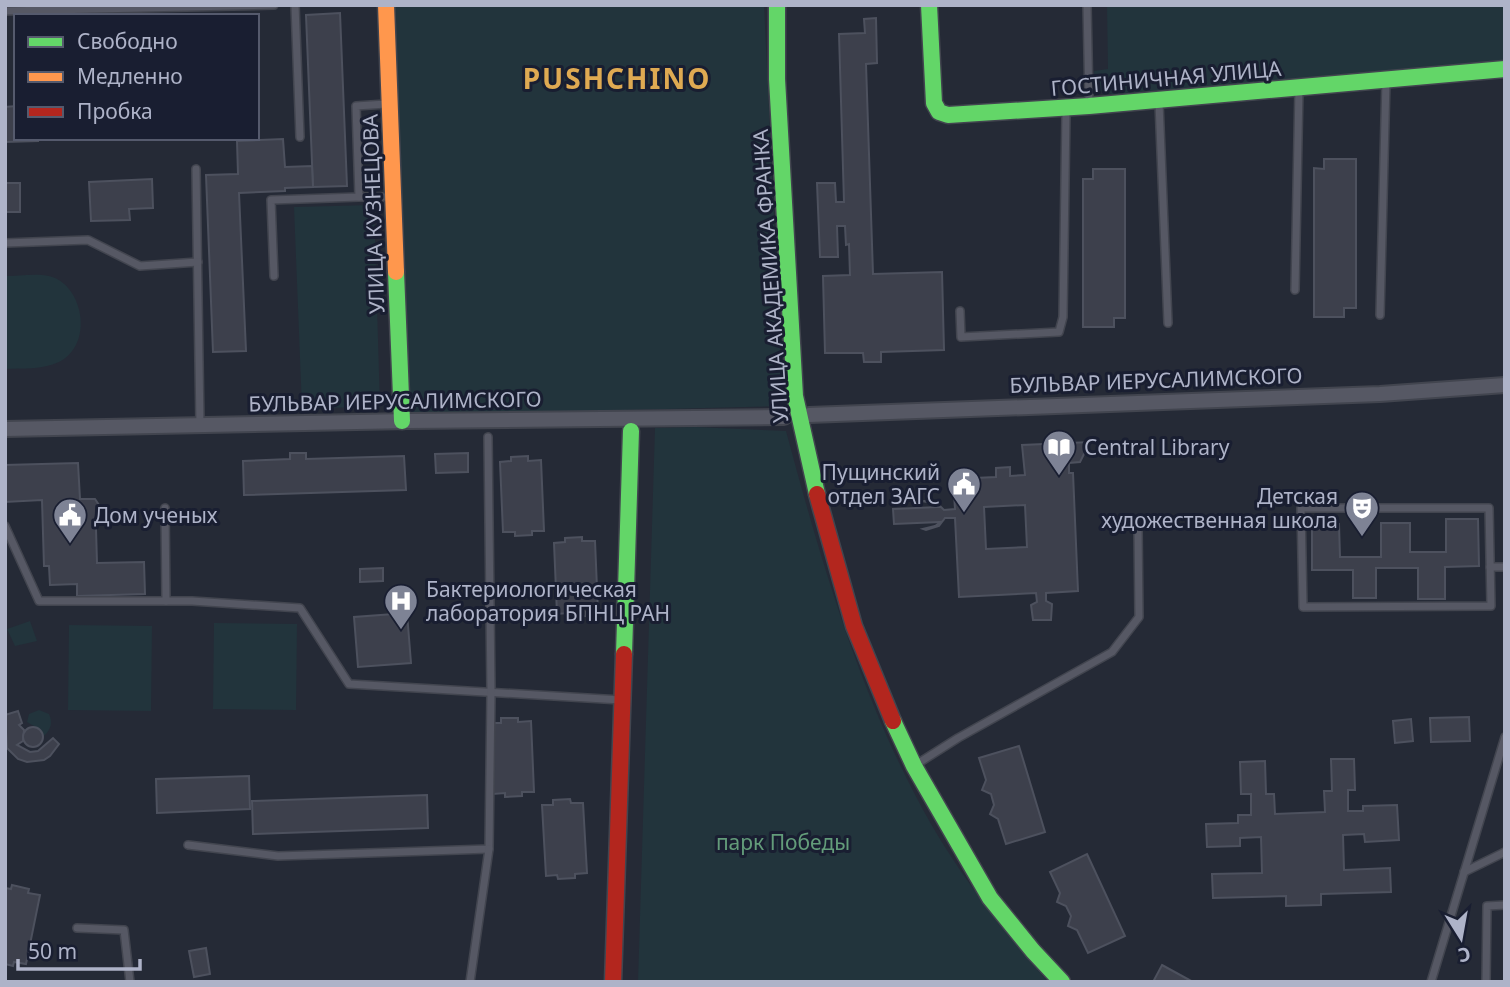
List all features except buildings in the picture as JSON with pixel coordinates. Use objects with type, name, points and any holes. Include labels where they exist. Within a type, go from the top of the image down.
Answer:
[{"type":"street","name":"УЛИЦА КУЗНЕЦОВА","points":[[386,5],[402,421]]},
{"type":"street","name":"УЛИЦА АКАДЕМИКА ФРАНКА","points":[[777,5],[777,79],[797,406],[820,507],[854,626],[914,766],[990,898],[1062,982]]},
{"type":"street","name":"ГОСТИНИЧНАЯ УЛИЦА","points":[[929,5],[934,103],[939,112],[948,115],[1089,106],[1505,69]]},
{"type":"street","name":"БУЛЬВАР ИЕРУСАЛИМСКОГО","points":[[809,415],[1380,394],[1505,385]]},
{"type":"street","name":"БУЛЬВАР ИЕРУСАЛИМСКОГО","points":[[5,429],[784,417]]},
{"type":"street","points":[[613,982],[631,431]]},
{"type":"lane","points":[[5,11],[42,8],[274,5]]},
{"type":"lane","points":[[295,5],[300,137]]},
{"type":"lane","points":[[1087,5],[1089,106]]},
{"type":"lane","points":[[1380,314],[1385,80]]},
{"type":"lane","points":[[1295,290],[1299,88]]},
{"type":"lane","points":[[1158,99],[1168,323]]},
{"type":"lane","points":[[359,198],[356,106],[390,104]]},
{"type":"lane","points":[[960,311],[961,337],[1059,332],[1063,317],[1066,107]]},
{"type":"lane","points":[[197,169],[200,425]]},
{"type":"lane","points":[[274,276],[271,200],[394,196]]},
{"type":"lane","points":[[5,243],[88,240],[140,265],[198,262]]},
{"type":"lane","points":[[470,982],[489,849],[491,692],[488,437]]},
{"type":"lane","points":[[165,508],[166,601]]},
{"type":"lane","points":[[1301,508],[1489,509],[1490,567],[1491,606],[1303,607],[1301,508]]},
{"type":"lane","points":[[5,526],[39,601],[166,601],[300,608],[349,684],[621,700]]},
{"type":"lane","points":[[914,766],[958,738],[1112,652],[1139,617],[1138,528]]},
{"type":"lane","points":[[1490,567],[1505,567]]},
{"type":"lane","points":[[1431,982],[1505,737]]},
{"type":"lane","points":[[188,845],[278,856],[489,849]]},
{"type":"lane","points":[[1464,872],[1505,852]]},
{"type":"lane","points":[[1486,982],[1487,906],[1505,905]]},
{"type":"lane","points":[[78,929],[124,930],[131,982]]},
{"type":"green space","points":[[389,5],[764,5],[783,406],[431,415],[409,421]]},
{"type":"green space","points":[[1107,5],[1505,5],[1505,62],[1112,94],[1100,91],[1095,84],[1094,71],[1108,69]]},
{"type":"green space","points":[[374,205],[380,407],[302,408],[294,207]]},
{"type":"green space","points":[[5,276],[49,276],[61,281],[70,290],[77,302],[81,329],[70,353],[59,362],[39,367],[5,369]]},
{"type":"green space","name":"парк Победы","points":[[655,428],[786,431],[846,632],[864,682],[906,778],[957,866],[1048,982],[638,982]]},
{"type":"green space","points":[[30,621],[37,641],[15,646],[7,629]]},
{"type":"green space","points":[[214,623],[297,624],[296,710],[213,709]]},
{"type":"green space","points":[[69,625],[152,626],[151,711],[68,710]]},
{"type":"green space","points":[[39,710],[49,714],[51,720],[50,728],[44,736],[41,730],[27,722],[29,714]]},
{"type":"traffic: fast","points":[[777,5],[777,79],[795,396],[817,494]]},
{"type":"traffic: fast","points":[[929,5],[934,103],[939,112],[948,115],[1089,106],[1505,69]]},
{"type":"traffic: fast","points":[[396,272],[402,421]]},
{"type":"traffic: fast","points":[[624,654],[631,431]]},
{"type":"traffic: fast","points":[[893,721],[914,766],[990,898],[1062,982]]},
{"type":"traffic: slow","points":[[386,5],[396,272]]},
{"type":"traffic: jam","points":[[817,494],[854,626],[893,721]]},
{"type":"traffic: jam","points":[[613,982],[624,654]]},
{"type":"place","name":"Central Library","points":[[1059,477]]},
{"type":"place","name":"Пущинский отдел ЗАГС","points":[[964,514]]},
{"type":"place","name":"Детская художественная школа","points":[[1362,538]]},
{"type":"place","name":"Дом ученых","points":[[70,545]]},
{"type":"place","name":"Бактериологическая лаборатория БПНЦ РАН","points":[[401,631]]},
{"type":"district","name":"PUSHCHINO","points":[[617,78]]}]
